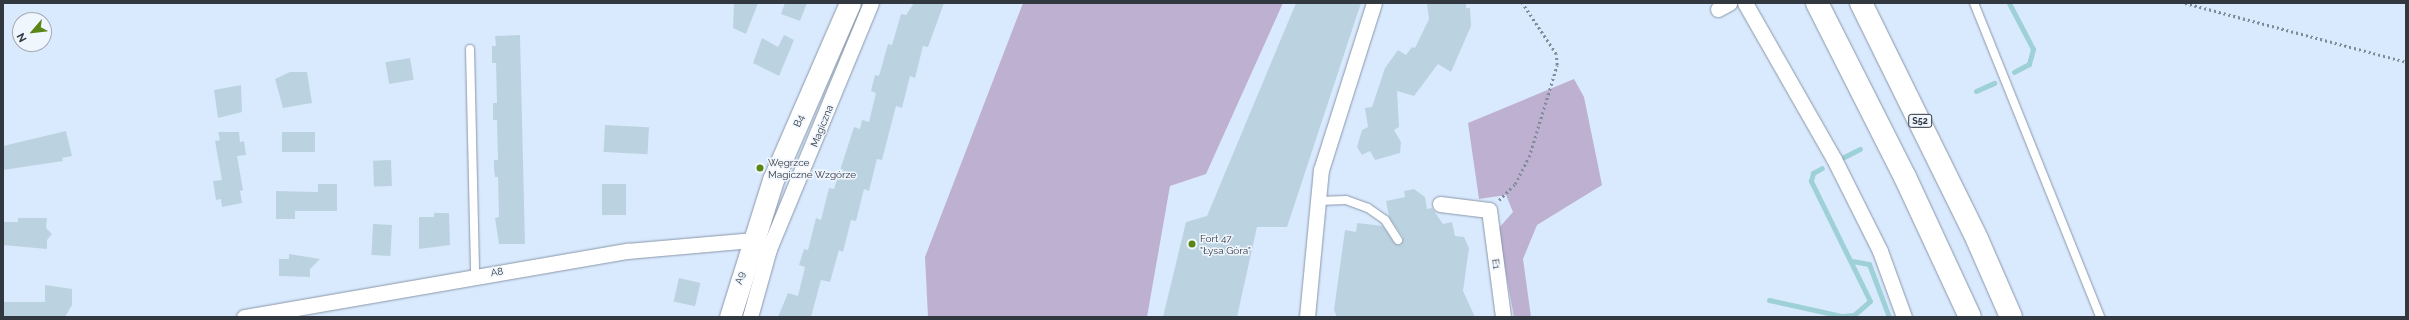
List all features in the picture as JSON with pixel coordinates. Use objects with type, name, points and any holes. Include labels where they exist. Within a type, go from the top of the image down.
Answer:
[{"type":"highway","points":[[1816,3],[1905,177],[1967,312]]},
{"type":"highway","name":"S52","points":[[1861,3],[1977,239],[2011,317]]},
{"type":"highway","points":[[1977,239],[2024,317]]},
{"type":"street","name":"B4","points":[[752,240],[773,180],[850,3]]},
{"type":"street","name":"Magiczna","points":[[750,317],[770,249],[871,3]]},
{"type":"street","points":[[1307,317],[1321,170],[1374,3]]},
{"type":"street","points":[[1745,3],[1834,159],[1880,251],[1904,317]]},
{"type":"street","points":[[1440,204],[1489,210]]},
{"type":"street","name":"E1","points":[[1489,210],[1503,317]]},
{"type":"street","name":"A8","points":[[244,317],[627,251],[752,240]]},
{"type":"street","name":"A9","points":[[730,317],[752,240]]},
{"type":"lane","points":[[1974,3],[2100,317]]},
{"type":"lane","points":[[470,49],[475,276]]},
{"type":"lane","points":[[1318,201],[1346,200],[1368,208],[1384,220],[1398,240]]},
{"type":"path","points":[[1489,210],[1515,184],[1529,157],[1557,65],[1556,54],[1522,3]]},
{"type":"path","points":[[2185,3],[2406,62]]},
{"type":"shaded area","points":[[1023,3],[1283,3],[1206,174],[1170,186],[1147,317],[928,317],[925,257]]},
{"type":"shaded area","points":[[1574,79],[1584,97],[1602,185],[1537,225],[1523,259],[1531,317],[1514,317],[1498,229],[1513,212],[1506,195],[1479,199],[1468,123]]},
{"type":"building","points":[[734,3],[758,3],[746,34],[733,28]]},
{"type":"building","points":[[785,3],[807,3],[800,21],[781,14]]},
{"type":"building","points":[[914,3],[944,3],[928,47],[923,46],[915,78],[910,76],[902,108],[896,106],[882,160],[877,159],[869,191],[864,189],[856,221],[851,220],[843,252],[839,250],[830,282],[821,280],[811,317],[778,317],[788,293],[798,296],[805,267],[799,265],[804,249],[808,250],[816,218],[821,220],[829,188],[834,189],[854,127],[860,129],[862,120],[869,122],[876,93],[871,91],[875,75],[879,76],[888,44],[892,45],[901,14],[906,15]]},
{"type":"building","points":[[1296,3],[1361,3],[1287,227],[1257,227],[1237,317],[1163,317],[1186,222],[1207,216]]},
{"type":"building","points":[[1427,3],[1466,3],[1466,8],[1470,8],[1471,26],[1451,72],[1438,64],[1414,96],[1397,91],[1399,127],[1394,130],[1401,142],[1400,153],[1375,160],[1370,151],[1362,155],[1357,147],[1362,130],[1368,127],[1365,108],[1372,107],[1385,68],[1398,50],[1406,55],[1412,47],[1415,48],[1429,19]]},
{"type":"building","points":[[520,35],[525,244],[499,244],[495,218],[499,217],[498,177],[495,177],[494,169],[494,160],[498,160],[497,120],[493,120],[493,103],[497,103],[496,63],[492,63],[492,46],[496,46],[495,36]]},
{"type":"building","points":[[784,35],[794,40],[779,76],[753,63],[762,38],[778,47]]},
{"type":"building","points":[[410,58],[414,80],[389,84],[385,62]]},
{"type":"building","points":[[290,72],[307,72],[312,103],[283,108],[275,79]]},
{"type":"building","points":[[241,85],[242,112],[218,118],[214,90]]},
{"type":"building","points":[[605,125],[649,127],[648,154],[604,152]]},
{"type":"building","points":[[66,131],[72,156],[62,158],[63,161],[3,170],[3,146]]},
{"type":"building","points":[[218,132],[239,132],[240,142],[244,141],[246,155],[237,156],[243,190],[240,191],[242,203],[222,207],[221,199],[216,200],[213,181],[222,180],[215,141],[220,140]]},
{"type":"building","points":[[282,132],[315,132],[315,152],[282,152]]},
{"type":"building","points":[[391,160],[392,186],[374,187],[373,161]]},
{"type":"building","points":[[318,184],[337,184],[337,211],[295,211],[295,219],[276,219],[276,191],[318,192]]},
{"type":"building","points":[[602,184],[626,184],[626,215],[602,215]]},
{"type":"building","points":[[1414,189],[1425,197],[1427,209],[1432,208],[1443,224],[1452,222],[1455,236],[1464,237],[1469,248],[1463,291],[1475,317],[1337,317],[1334,310],[1345,230],[1356,232],[1357,223],[1383,226],[1394,243],[1401,245],[1403,237],[1389,217],[1386,201],[1405,197],[1404,191]]},
{"type":"building","points":[[434,213],[449,213],[450,245],[419,249],[419,217],[434,217]]},
{"type":"building","points":[[18,218],[47,218],[46,228],[52,234],[47,240],[47,249],[3,245],[3,222],[18,222]]},
{"type":"building","points":[[373,224],[392,225],[390,256],[371,255]]},
{"type":"building","points":[[289,254],[320,259],[310,269],[310,277],[279,276],[279,259],[289,259]]},
{"type":"building","points":[[679,278],[700,283],[695,306],[674,301]]},
{"type":"building","points":[[45,285],[72,289],[72,305],[65,317],[3,317],[3,302],[45,302]]},
{"type":"waterway","points":[[2009,3],[2033,49],[2029,64],[2014,72]]},
{"type":"waterway","points":[[1976,91],[1994,83]]},
{"type":"waterway","points":[[1842,158],[1860,149]]},
{"type":"waterway","points":[[1769,300],[1842,316],[1854,315],[1870,301],[1811,181],[1813,173],[1822,168]]},
{"type":"waterway","points":[[1852,261],[1869,264],[1889,317]]},
{"type":"place","name":"Węgrzce Magiczne Wzgórze","points":[[760,168]]},
{"type":"place","name":"Fort 47 \"Łysa Góra\"","points":[[1192,244]]}]
